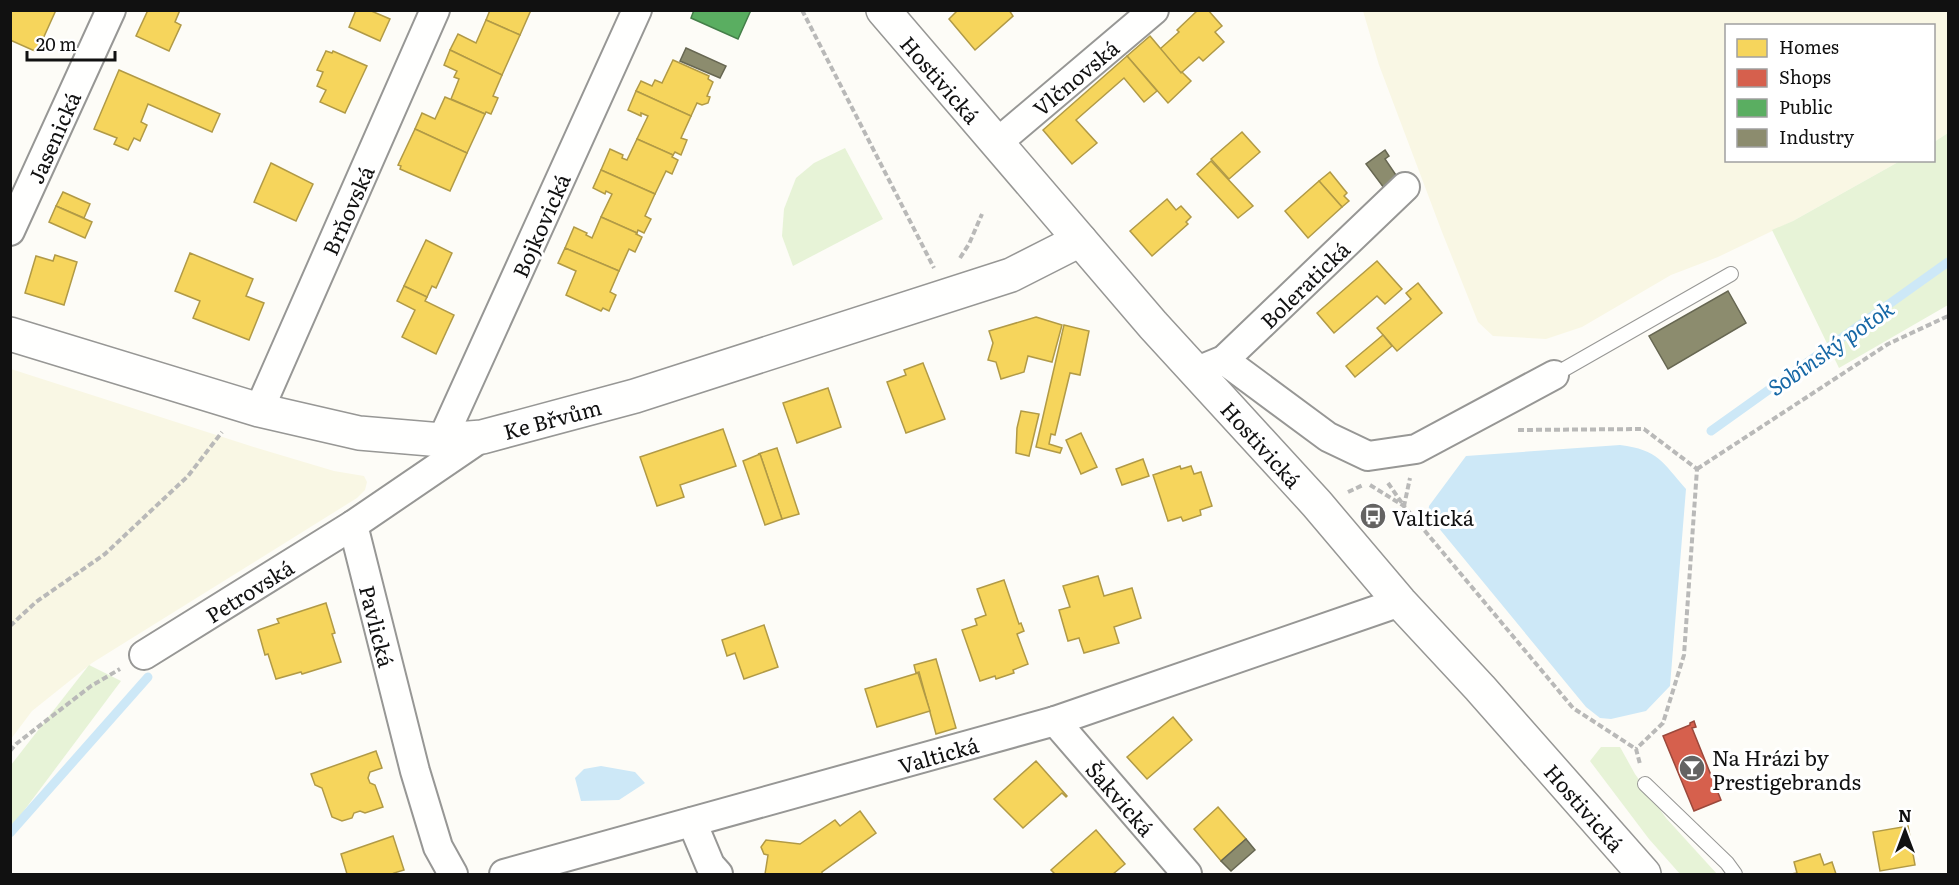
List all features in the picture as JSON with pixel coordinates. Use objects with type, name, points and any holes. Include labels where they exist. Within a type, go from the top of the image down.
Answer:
[{"type":"street","name":"Jasenická","points":[[10,231],[111,10]]},
{"type":"street","name":"Brňovská","points":[[251,408],[435,10]]},
{"type":"street","name":"Bojkovická","points":[[442,440],[637,10]]},
{"type":"street","name":"Hostivická","points":[[883,10],[1080,240],[1211,366],[1317,504],[1400,602],[1480,688],[1644,874]]},
{"type":"street","name":"Vlčnovská","points":[[997,143],[1154,10]]},
{"type":"street","name":"Boleratická","points":[[1211,366],[1405,187]]},
{"type":"street","name":"Ke Břvům","points":[[10,334],[251,408],[359,433],[442,440],[482,437],[635,396],[1011,275],[1080,240]]},
{"type":"street","name":"Hostivická","points":[[1211,366],[1328,437],[1368,456]]},
{"type":"street","points":[[1368,456],[1416,448],[1554,375]]},
{"type":"street","points":[[353,525],[482,437]]},
{"type":"street","name":"Petrovská","points":[[144,655],[353,525]]},
{"type":"street","name":"Pavlická","points":[[353,525],[415,771],[438,847],[453,874]]},
{"type":"street","name":"Valtická","points":[[504,874],[1055,721],[1400,602]]},
{"type":"street","name":"Šakvická","points":[[1055,721],[1187,874]]},
{"type":"street","points":[[692,822],[710,865],[718,874]]},
{"type":"lane","points":[[1554,375],[1731,274]]},
{"type":"lane","points":[[1645,784],[1727,863],[1735,874]]},
{"type":"path","points":[[802,10],[936,271],[943,268]]},
{"type":"path","points":[[956,261],[969,244],[982,214]]},
{"type":"path","points":[[1697,469],[1888,344],[1948,316]]},
{"type":"path","points":[[10,626],[36,602],[105,554],[188,476],[251,408]]},
{"type":"path","points":[[1514,430],[1525,428],[1644,429],[1697,469]]},
{"type":"path","points":[[1404,506],[1416,448]]},
{"type":"path","points":[[1368,456],[1404,506],[1573,708],[1636,749],[1645,784]]},
{"type":"path","points":[[1636,749],[1663,723],[1684,655],[1697,469]]},
{"type":"path","points":[[1317,504],[1367,483],[1404,506]]},
{"type":"path","points":[[10,751],[91,686],[144,655]]},
{"type":"shaded area","points":[[1363,11],[1948,11],[1948,133],[1935,141],[1935,24],[1725,24],[1725,162],[1898,162],[1793,221],[1718,257],[1671,275],[1582,327],[1546,339],[1493,336],[1478,322],[1379,65]]},
{"type":"shaded area","points":[[11,369],[257,448],[334,471],[364,476],[367,482],[365,490],[357,498],[92,663],[32,711],[11,739]]},
{"type":"green space","points":[[1948,133],[1948,305],[1839,368],[1772,230],[1793,221],[1898,162],[1935,162],[1935,141]]},
{"type":"green space","points":[[845,148],[883,219],[793,266],[782,236],[784,209],[796,178],[814,163]]},
{"type":"green space","points":[[89,665],[121,681],[11,828],[11,765]]},
{"type":"green space","points":[[1601,747],[1620,747],[1635,774],[1666,818],[1717,874],[1680,874],[1649,839],[1590,761]]},
{"type":"water","points":[[1620,445],[1652,454],[1686,489],[1670,686],[1646,711],[1611,719],[1600,718],[1586,707],[1428,515],[1429,506],[1466,456]]},
{"type":"water","points":[[601,766],[635,772],[645,783],[619,800],[581,801],[575,778],[584,769]]},
{"type":"building: Homes","points":[[10,10],[56,10],[37,52],[10,40]]},
{"type":"building: Homes","points":[[148,10],[180,10],[175,22],[181,25],[169,51],[136,36]]},
{"type":"building: Homes","points":[[356,10],[369,10],[390,19],[380,41],[349,27]]},
{"type":"building: Homes","points":[[490,10],[531,10],[520,35],[486,20]]},
{"type":"building: Homes","points":[[958,10],[1009,10],[1013,16],[975,50],[949,19]]},
{"type":"building: Homes","points":[[1198,10],[1208,10],[1222,26],[1215,32],[1224,42],[1203,61],[1199,57],[1181,73],[1160,49]]},
{"type":"building: Homes","points":[[486,20],[520,35],[502,75],[450,50],[458,34],[476,43]]},
{"type":"building: Homes","points":[[1150,36],[1181,73],[1191,81],[1168,103],[1127,56]]},
{"type":"building: Homes","points":[[450,50],[502,75],[493,96],[498,98],[491,114],[486,112],[485,114],[451,99],[459,79],[454,77],[457,71],[444,65]]},
{"type":"building: Homes","points":[[326,51],[332,53],[333,51],[367,66],[345,113],[320,102],[326,90],[317,86],[323,72],[317,70]]},
{"type":"building: Homes","points":[[1127,56],[1157,91],[1144,102],[1124,78],[1076,120],[1097,143],[1072,164],[1043,130]]},
{"type":"building: Homes","points":[[673,60],[709,76],[708,79],[713,82],[707,96],[710,97],[708,103],[702,105],[697,103],[691,116],[636,91],[641,81],[652,86],[655,80],[662,83]]},
{"type":"building: Homes","points":[[119,70],[220,114],[212,132],[148,104],[141,122],[147,125],[140,141],[134,138],[128,150],[114,144],[117,138],[94,129]]},
{"type":"building: Homes","points":[[636,91],[691,116],[681,138],[687,140],[681,155],[675,152],[673,155],[637,139],[648,116],[641,113],[641,116],[628,110]]},
{"type":"building: Homes","points":[[445,97],[485,114],[467,153],[415,129],[422,113],[435,119]]},
{"type":"building: Homes","points":[[415,129],[467,153],[450,191],[400,169],[401,166],[398,165]]},
{"type":"building: Homes","points":[[1242,132],[1260,152],[1229,179],[1211,159]]},
{"type":"building: Homes","points":[[637,139],[673,155],[672,157],[678,160],[672,174],[666,171],[655,194],[601,170],[610,149],[623,155],[622,158],[627,160]]},
{"type":"building: Homes","points":[[1211,161],[1253,206],[1238,218],[1197,174]]},
{"type":"building: Homes","points":[[271,163],[313,184],[296,221],[254,202]]},
{"type":"building: Homes","points":[[601,170],[655,194],[645,216],[651,219],[644,233],[638,230],[637,233],[601,217],[612,194],[606,191],[605,194],[593,188]]},
{"type":"building: Homes","points":[[1330,172],[1347,193],[1344,196],[1349,201],[1342,207],[1319,181]]},
{"type":"building: Homes","points":[[1319,181],[1342,207],[1308,238],[1285,211]]},
{"type":"building: Homes","points":[[63,192],[90,204],[84,218],[56,206]]},
{"type":"building: Homes","points":[[1167,199],[1176,210],[1181,206],[1191,217],[1186,222],[1188,224],[1152,256],[1130,231]]},
{"type":"building: Homes","points":[[56,206],[92,222],[85,238],[49,222]]},
{"type":"building: Homes","points":[[601,217],[642,237],[635,252],[629,249],[619,271],[565,248],[574,227],[592,238]]},
{"type":"building: Homes","points":[[426,240],[452,253],[436,288],[432,286],[427,297],[404,286]]},
{"type":"building: Homes","points":[[565,248],[619,271],[610,292],[616,295],[609,311],[603,308],[601,311],[566,295],[576,271],[558,263]]},
{"type":"building: Homes","points":[[190,253],[253,279],[246,296],[264,303],[249,340],[193,318],[200,301],[175,291]]},
{"type":"building: Homes","points":[[55,255],[77,262],[64,305],[25,293],[36,256],[53,261]]},
{"type":"building: Homes","points":[[1377,261],[1402,289],[1385,304],[1377,296],[1334,333],[1317,313]]},
{"type":"building: Homes","points":[[1418,283],[1442,313],[1397,351],[1377,328],[1411,299],[1406,293]]},
{"type":"building: Homes","points":[[404,286],[427,297],[425,301],[454,315],[436,354],[402,337],[415,310],[397,301]]},
{"type":"building: Homes","points":[[1036,317],[1062,325],[1052,362],[1028,356],[1024,372],[1001,379],[996,362],[988,360],[993,343],[989,331]]},
{"type":"building: Homes","points":[[1064,325],[1089,331],[1080,375],[1070,373],[1055,435],[1051,434],[1049,444],[1062,448],[1060,453],[1036,447]]},
{"type":"building: Homes","points":[[1383,335],[1392,346],[1355,377],[1346,366]]},
{"type":"building: Homes","points":[[923,363],[945,419],[906,433],[887,382],[906,375],[904,370]]},
{"type":"building: Homes","points":[[828,388],[841,427],[797,443],[783,403]]},
{"type":"building: Homes","points":[[1021,411],[1039,414],[1029,456],[1016,453],[1017,428]]},
{"type":"building: Homes","points":[[723,429],[736,466],[680,485],[684,497],[657,506],[640,457]]},
{"type":"building: Homes","points":[[1081,433],[1097,467],[1081,474],[1066,440]]},
{"type":"building: Homes","points":[[777,448],[799,514],[782,519],[760,454],[758,454]]},
{"type":"building: Homes","points":[[760,454],[782,519],[765,525],[743,461]]},
{"type":"building: Homes","points":[[1143,459],[1149,476],[1122,485],[1116,469]]},
{"type":"building: Homes","points":[[1180,466],[1181,469],[1191,466],[1194,474],[1201,472],[1212,506],[1200,510],[1201,515],[1183,521],[1181,517],[1168,521],[1153,475]]},
{"type":"building: Homes","points":[[1098,576],[1104,596],[1132,588],[1141,618],[1114,627],[1119,643],[1084,653],[1079,638],[1068,641],[1059,610],[1070,607],[1063,586]]},
{"type":"building: Homes","points":[[1004,580],[1019,624],[1021,623],[1024,631],[1017,634],[1028,664],[1013,670],[1014,673],[980,681],[962,630],[977,625],[975,619],[986,615],[977,589]]},
{"type":"building: Homes","points":[[326,603],[335,633],[332,634],[341,662],[276,679],[268,654],[265,655],[258,630],[279,623],[277,619]]},
{"type":"building: Homes","points":[[764,625],[778,667],[744,679],[735,653],[727,656],[722,640]]},
{"type":"building: Homes","points":[[936,659],[956,728],[936,734],[919,672],[916,673],[914,665]]},
{"type":"building: Homes","points":[[918,673],[930,711],[877,727],[865,689]]},
{"type":"building: Homes","points":[[1173,717],[1192,740],[1147,779],[1127,757]]},
{"type":"building: Homes","points":[[376,751],[382,768],[370,772],[368,778],[370,783],[375,785],[383,807],[365,813],[360,811],[354,813],[352,818],[342,821],[332,817],[322,788],[315,785],[311,774]]},
{"type":"building: Homes","points":[[1036,761],[1067,796],[1062,793],[1023,828],[994,799]]},
{"type":"building: Homes","points":[[1218,807],[1246,839],[1221,861],[1194,829]]},
{"type":"building: Homes","points":[[860,811],[876,833],[822,874],[765,874],[768,855],[764,854],[761,847],[766,840],[800,844],[835,820],[840,826]]},
{"type":"building: Homes","points":[[1908,826],[1915,865],[1880,871],[1873,832]]},
{"type":"building: Homes","points":[[1096,830],[1125,864],[1113,874],[1055,874],[1051,870]]},
{"type":"building: Homes","points":[[393,836],[404,870],[395,874],[347,874],[341,854]]},
{"type":"building: Homes","points":[[1820,854],[1824,865],[1832,862],[1836,874],[1791,874],[1797,873],[1794,862]]},
{"type":"building: Shops","name":"Na Hrázi by Prestigebrands","points":[[1694,721],[1696,727],[1692,728],[1721,800],[1694,811],[1663,736],[1690,725]]},
{"type":"building: Public","points":[[694,10],[751,10],[738,39],[691,18]]},
{"type":"building: Industry","points":[[686,48],[726,66],[720,78],[680,61]]},
{"type":"building: Industry","points":[[1385,150],[1389,156],[1385,159],[1398,178],[1384,188],[1366,164]]},
{"type":"building: Industry","points":[[1728,291],[1746,323],[1668,369],[1649,336]]},
{"type":"building: Industry","points":[[1246,839],[1255,850],[1231,871],[1221,861]]},
{"type":"waterway","name":"Sobínský potok","points":[[1711,431],[1948,262]]},
{"type":"waterway","points":[[10,833],[148,677]]},
{"type":"place","name":"Valtická","points":[[1373,516]]},
{"type":"place","name":"Na Hrázi by Prestigebrands","points":[[1692,768]]}]
